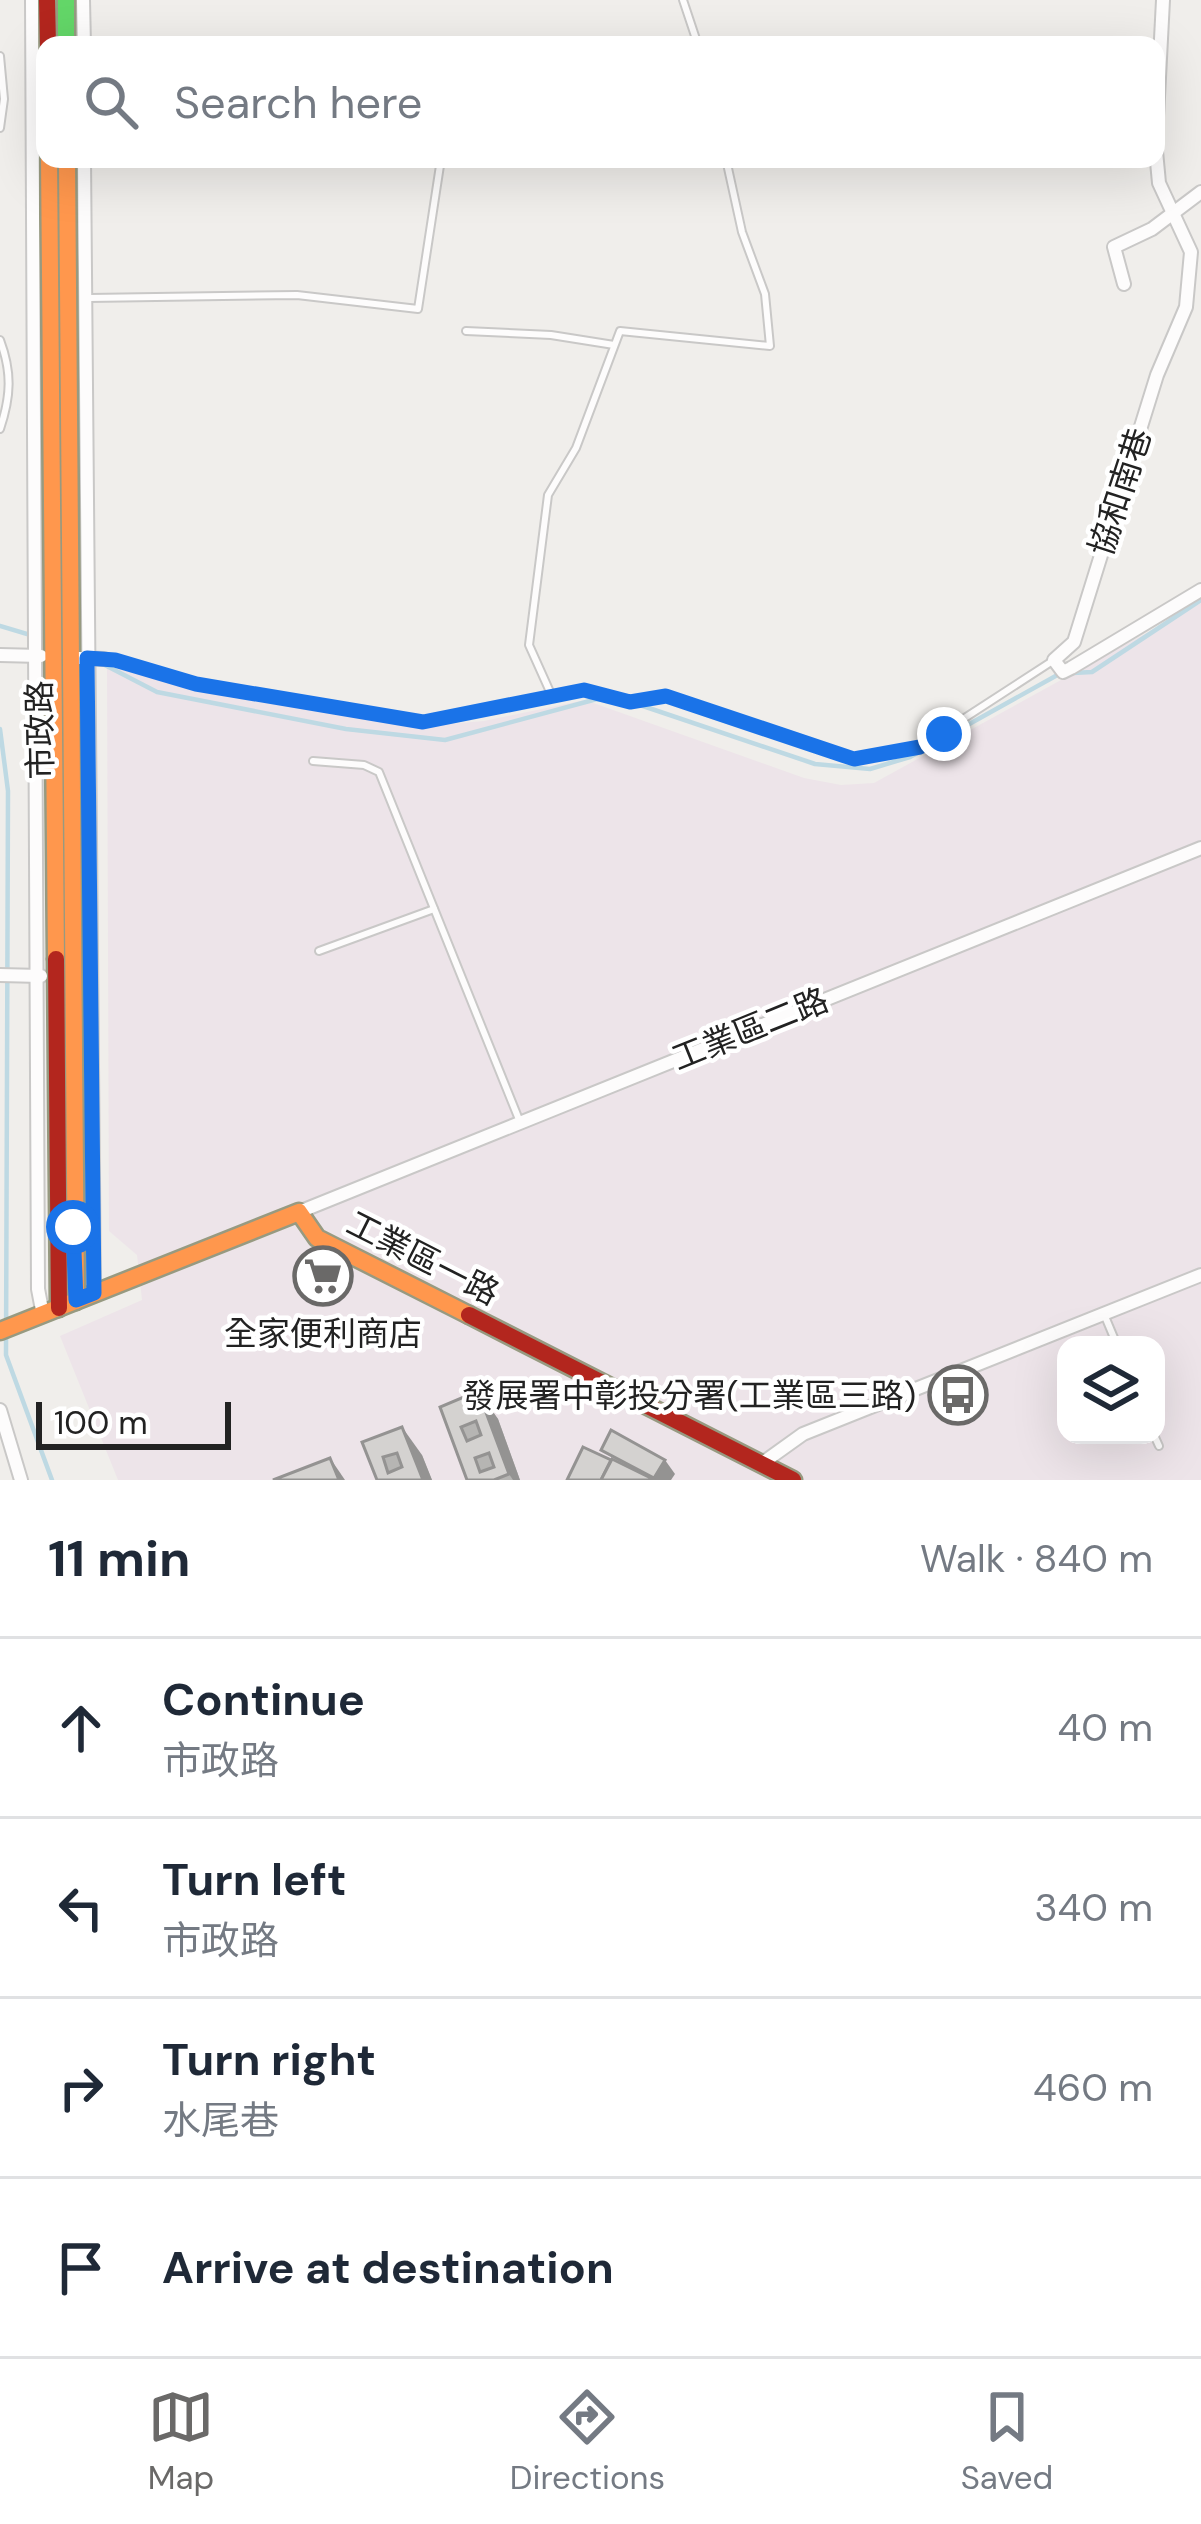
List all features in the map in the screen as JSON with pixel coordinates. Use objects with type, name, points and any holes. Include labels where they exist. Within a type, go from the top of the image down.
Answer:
[{"type":"street","name":"市政路","points":[[32,0],[36,91]]},
{"type":"street","points":[[47,0],[48,36]]},
{"type":"street","points":[[66,0],[66,36]]},
{"type":"street","points":[[83,0],[84,36]]},
{"type":"street","points":[[1160,36],[1162,0]]},
{"type":"street","name":"市政路","points":[[39,168],[70,976],[59,1308]]},
{"type":"street","name":"市政路","points":[[49,168],[70,976],[59,1308]]},
{"type":"street","name":"市政路","points":[[61,657],[67,168]]},
{"type":"street","name":"市政路","points":[[61,657],[85,298],[84,168]]},
{"type":"street","name":"協和南巷","points":[[1054,660],[1074,642],[1157,375],[1186,307],[1191,252],[1159,183],[1158,168]]},
{"type":"street","points":[[1124,284],[1114,247],[1201,192]]},
{"type":"street","points":[[1054,660],[1063,672],[1201,590]]},
{"type":"street","points":[[0,655],[104,659]]},
{"type":"street","name":"工業區二路","points":[[299,1212],[1201,848]]},
{"type":"street","points":[[0,975],[70,976]]},
{"type":"street","name":"工業區一路","points":[[0,1331],[299,1212],[317,1238],[793,1480]]},
{"type":"street","points":[[761,1464],[803,1434],[1201,1275]]},
{"type":"street","points":[[0,1411],[5,1441],[21,1480]]},
{"type":"lane","points":[[682,0],[695,36]]},
{"type":"lane","points":[[0,56],[0,128]]},
{"type":"lane","points":[[85,298],[296,295],[418,309],[440,168]]},
{"type":"lane","points":[[551,694],[529,645],[548,495],[576,448],[620,331],[770,346],[765,295],[742,232],[729,168]]},
{"type":"lane","points":[[466,332],[551,334],[614,345]]},
{"type":"lane","points":[[0,340],[9,365],[10,397],[0,429]]},
{"type":"lane","points":[[104,659],[196,684],[423,722],[584,690],[630,702],[666,696],[854,759],[920,747],[1054,660]]},
{"type":"lane","points":[[314,760],[364,765],[380,772],[520,1122]]},
{"type":"lane","points":[[319,950],[434,908]]},
{"type":"lane","points":[[1104,1314],[1113,1336]]},
{"type":"shaded area","points":[[1201,603],[1201,1480],[118,1480],[60,1336],[142,1300],[137,1255],[109,1231],[107,666],[231,698],[425,726],[484,721],[585,700],[804,778],[841,785],[874,783]]},
{"type":"building","points":[[478,1391],[509,1474],[494,1480],[467,1480],[440,1407]],"holes":[[[476,1421],[481,1435],[467,1441],[461,1427]],[[489,1453],[494,1467],[480,1472],[475,1458]]]},
{"type":"building","points":[[402,1427],[423,1480],[377,1480],[362,1442]],"holes":[[[397,1453],[402,1467],[388,1473],[383,1457]]]},
{"type":"building","points":[[611,1430],[665,1460],[654,1478],[601,1450]]},
{"type":"building","points":[[583,1447],[611,1460],[601,1480],[567,1480]]},
{"type":"building","points":[[330,1458],[339,1480],[273,1480]]},
{"type":"building","points":[[612,1459],[655,1480],[601,1480]]},
{"type":"waterway","points":[[1073,673],[1092,672],[1201,600]]},
{"type":"waterway","points":[[0,626],[67,646]]},
{"type":"waterway","points":[[99,662],[157,692],[346,729],[445,740],[597,699],[617,701]]},
{"type":"waterway","points":[[634,703],[815,764],[870,769],[910,757],[1061,673]]},
{"type":"waterway","points":[[0,729],[8,791],[6,1355],[52,1480]]},
{"type":"traffic: fast","points":[[66,0],[66,36]]},
{"type":"traffic: slow","points":[[49,168],[56,959]]},
{"type":"traffic: slow","points":[[67,168],[76,1301]]},
{"type":"traffic: slow","points":[[0,1331],[299,1212],[317,1238],[469,1315]]},
{"type":"traffic: jam","points":[[47,0],[48,36]]},
{"type":"traffic: jam","points":[[56,959],[59,1308]]},
{"type":"traffic: jam","points":[[469,1315],[793,1480]]},
{"type":"place","name":"全家便利商店","points":[[323,1276]]},
{"type":"place","name":"發展署中彰投分署(工業區三路)","points":[[958,1395]]},
{"type":"route","points":[[73,1227],[76,1300],[94,1293],[90,1267],[87,658],[115,660],[196,684],[423,722],[584,690],[630,702],[666,696],[744,718],[829,755],[854,759],[920,747],[944,734]]}]
